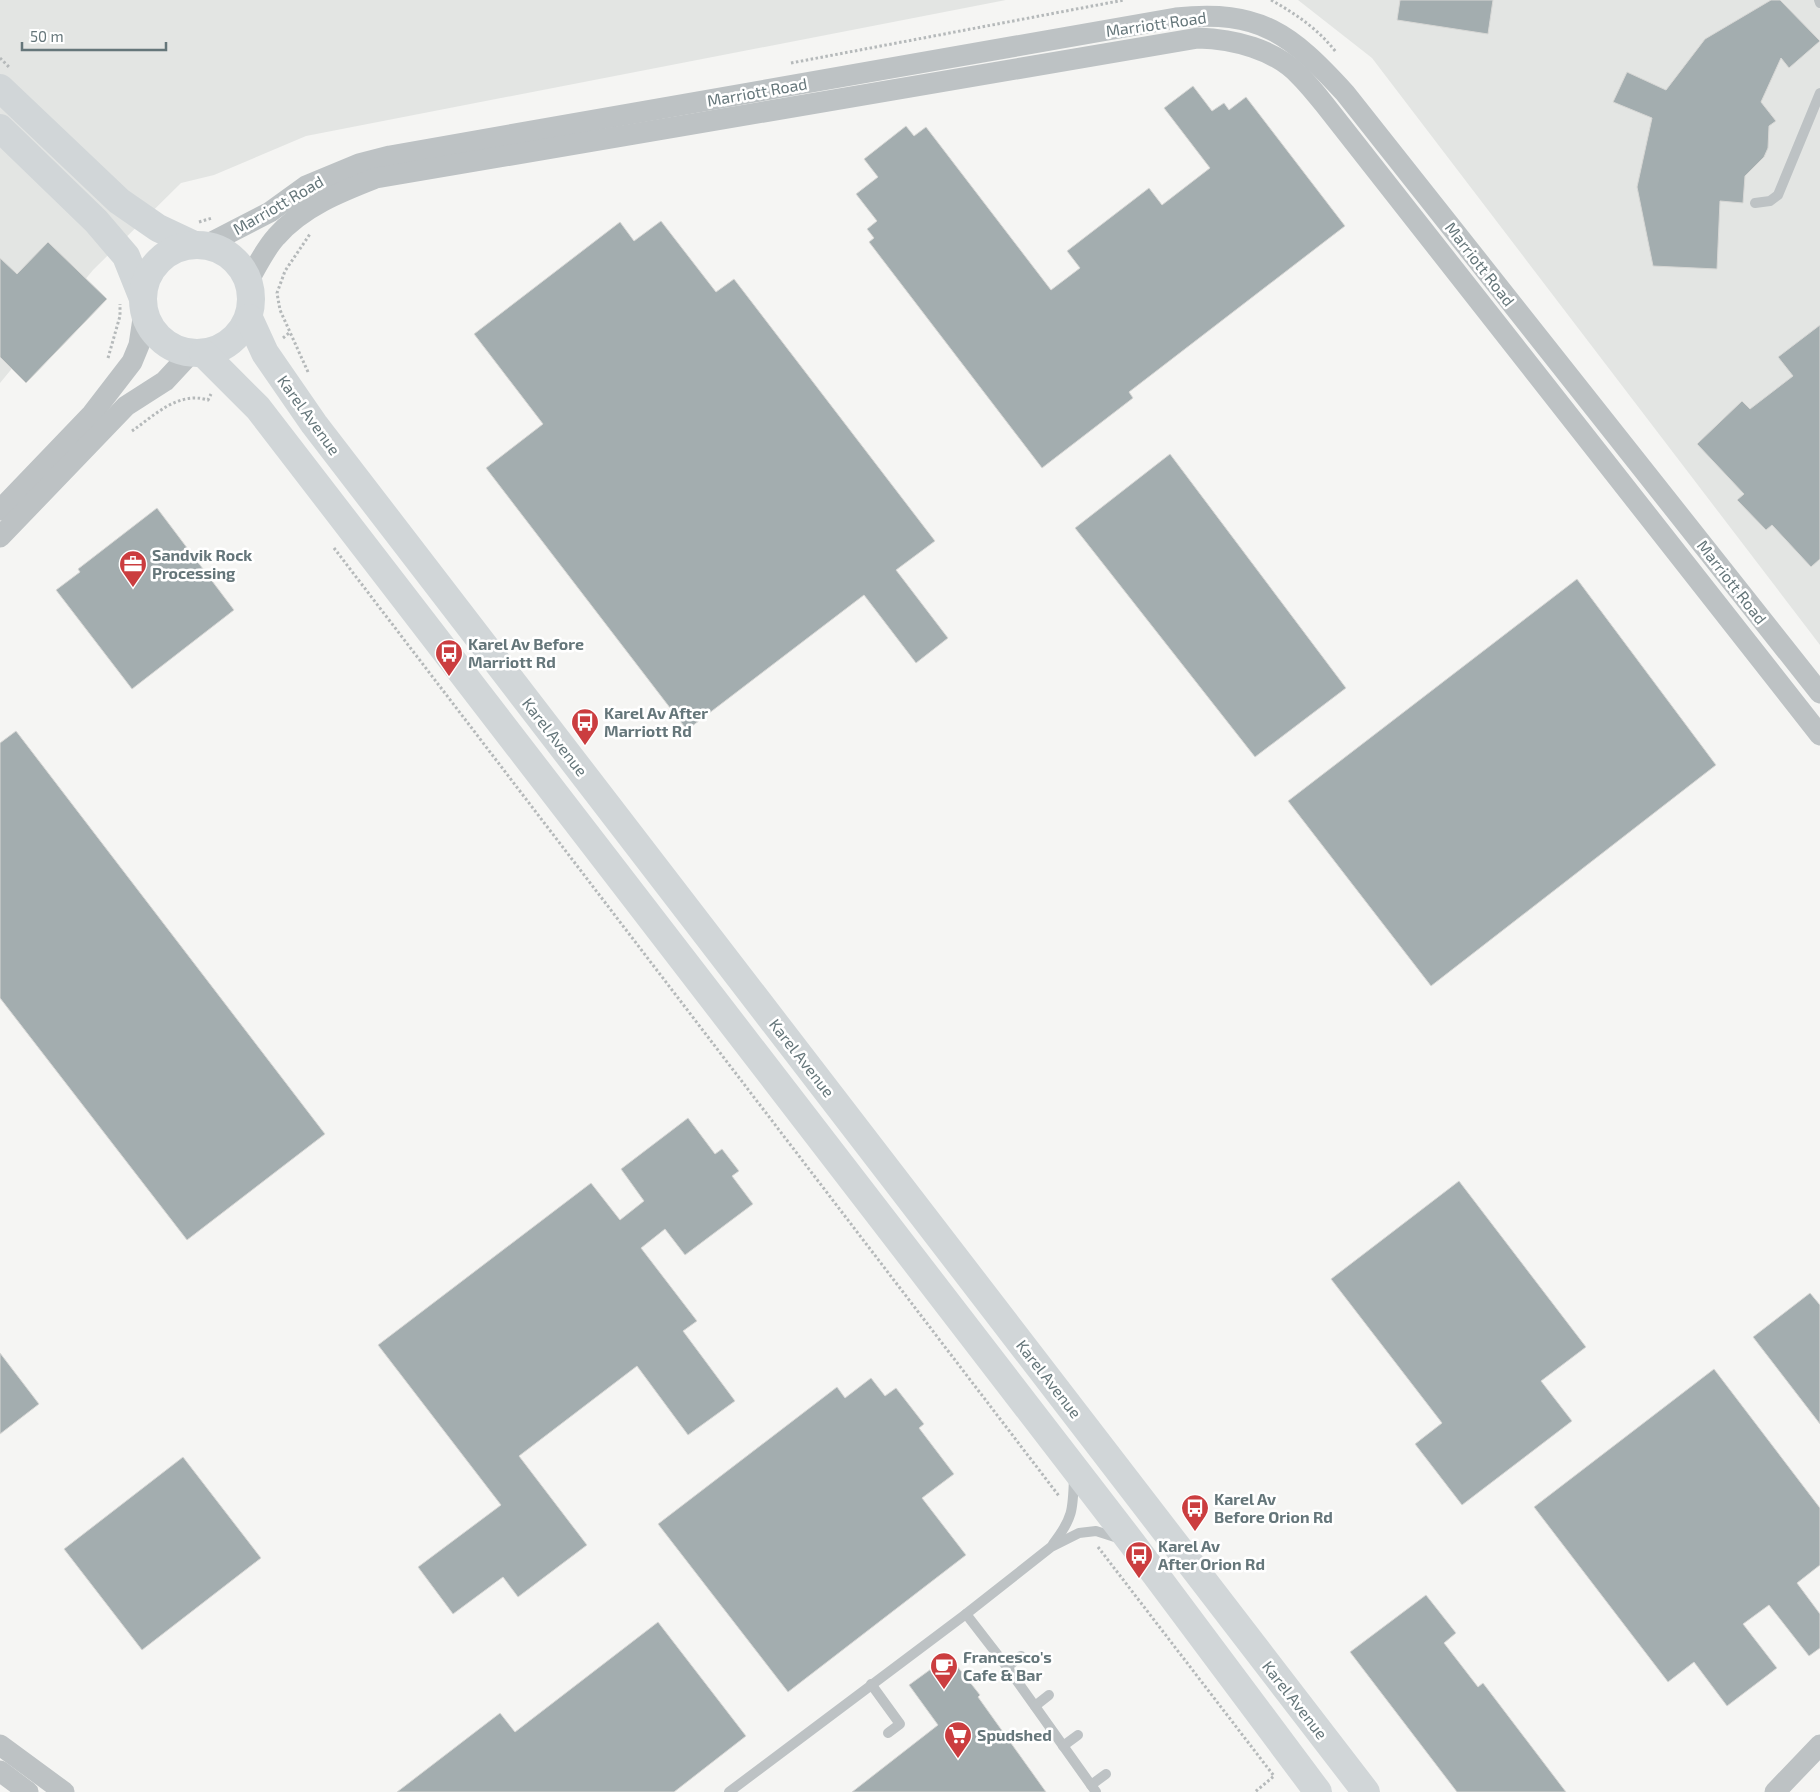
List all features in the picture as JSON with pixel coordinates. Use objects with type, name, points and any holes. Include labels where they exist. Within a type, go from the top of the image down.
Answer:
[{"type":"main road","name":"Karel Avenue","points":[[0,88],[119,201],[158,228],[197,237],[232,257],[248,280],[252,305],[249,318],[265,353],[314,424],[1366,1792]]},
{"type":"main road","name":"Karel Avenue","points":[[0,128],[96,221],[126,256],[135,303],[150,327],[161,340],[175,349],[197,353],[258,408],[1132,1543],[1318,1792]]},
{"type":"main road","points":[[135,303],[153,266],[163,256],[197,237]]},
{"type":"main road","points":[[197,353],[218,350],[231,342],[242,331],[249,318]]},
{"type":"main road","points":[[1277,1676],[1273,1690],[1282,1713],[1303,1749],[1323,1792]]},
{"type":"street","name":"Marriott Road","points":[[197,237],[270,212],[306,186],[359,164],[390,156],[1176,18],[1218,16],[1246,20],[1272,28],[1294,42],[1313,58],[1345,93],[1820,694]]},
{"type":"street","name":"Marriott Road","points":[[248,280],[276,237],[287,226],[316,205],[376,178],[1198,38],[1216,38],[1244,45],[1272,55],[1300,75],[1820,735]]},
{"type":"street","points":[[0,510],[92,414],[132,362],[139,345],[135,303]]},
{"type":"street","points":[[0,537],[126,406],[165,381],[197,353]]},
{"type":"street","points":[[0,1745],[64,1792]]},
{"type":"street","points":[[1775,1792],[1820,1745]]},
{"type":"street","points":[[0,1771],[28,1792]]},
{"type":"lane","points":[[1756,203],[1770,201],[1778,195],[1820,93]]},
{"type":"lane","points":[[1051,1547],[1068,1524],[1072,1512],[1074,1468]]},
{"type":"lane","points":[[729,1792],[966,1614],[1051,1547],[1079,1533],[1096,1531],[1132,1543]]},
{"type":"lane","points":[[966,1614],[1007,1667],[1094,1788],[1106,1774]]},
{"type":"lane","points":[[1007,1667],[1021,1656]]},
{"type":"lane","points":[[871,1684],[900,1724],[888,1733]]},
{"type":"lane","points":[[1035,1706],[1049,1695]]},
{"type":"lane","points":[[1064,1746],[1078,1734]]},
{"type":"path","points":[[197,237],[213,218]]},
{"type":"path","points":[[285,271],[277,293],[280,310],[307,370]]},
{"type":"path","points":[[113,342],[120,316],[135,303]]},
{"type":"path","points":[[130,432],[174,402],[198,397],[208,400],[212,393]]},
{"type":"path","points":[[329,542],[1072,1512]]},
{"type":"path","points":[[1087,1532],[1274,1776],[1255,1792]]},
{"type":"shaded area","points":[[0,0],[1006,0],[306,136],[214,175],[181,183],[93,270],[0,383]]},
{"type":"shaded area","points":[[1298,0],[1820,0],[1820,645],[1372,58]]},
{"type":"building","points":[[1400,0],[1493,0],[1488,34],[1397,20]]},
{"type":"building","points":[[1771,0],[1780,0],[1820,41],[1789,68],[1781,58],[1761,102],[1776,121],[1769,126],[1768,148],[1764,157],[1745,176],[1743,203],[1720,201],[1717,269],[1653,266],[1637,187],[1652,118],[1613,102],[1627,72],[1666,90],[1705,39]]},
{"type":"building","points":[[1193,86],[1212,111],[1224,103],[1229,110],[1246,97],[1345,226],[1129,392],[1133,398],[1042,468],[869,242],[874,238],[867,229],[877,221],[856,194],[878,177],[864,159],[906,126],[914,136],[926,127],[1051,290],[1080,268],[1067,251],[1149,188],[1162,205],[1210,168],[1164,108]]},
{"type":"building","points":[[661,221],[716,292],[734,279],[935,541],[896,570],[948,638],[916,663],[864,595],[687,730],[486,468],[543,424],[474,334],[620,222],[634,241]]},
{"type":"building","points":[[48,242],[107,299],[26,383],[0,357],[0,258],[17,274]]},
{"type":"building","points":[[1820,325],[1820,559],[1811,567],[1772,525],[1766,530],[1737,500],[1744,494],[1697,444],[1742,401],[1750,409],[1793,376],[1778,357]]},
{"type":"building","points":[[1170,454],[1346,688],[1255,757],[1075,528]]},
{"type":"building","points":[[157,508],[234,610],[132,689],[56,590],[80,572],[78,569]]},
{"type":"building","points":[[1577,579],[1716,765],[1431,986],[1288,801]]},
{"type":"building","points":[[16,731],[325,1134],[187,1240],[0,998],[0,743]]},
{"type":"building","points":[[688,1118],[715,1154],[722,1149],[739,1171],[732,1176],[753,1204],[685,1255],[665,1229],[641,1248],[697,1321],[683,1331],[735,1401],[688,1435],[637,1366],[519,1456],[587,1545],[518,1597],[503,1577],[453,1614],[418,1567],[501,1505],[378,1345],[591,1183],[620,1220],[644,1201],[621,1169]]},
{"type":"building","points":[[1459,1181],[1586,1347],[1541,1381],[1572,1421],[1462,1505],[1415,1444],[1442,1423],[1331,1279]]},
{"type":"building","points":[[1810,1293],[1820,1305],[1820,1424],[1753,1337]]},
{"type":"building","points":[[0,1353],[39,1404],[0,1434]]},
{"type":"building","points":[[1714,1369],[1820,1508],[1820,1565],[1797,1583],[1820,1614],[1820,1648],[1809,1656],[1769,1605],[1743,1624],[1777,1668],[1727,1706],[1694,1662],[1668,1682],[1534,1507]]},
{"type":"building","points":[[871,1378],[885,1396],[896,1388],[924,1424],[919,1428],[954,1474],[922,1498],[966,1555],[788,1692],[658,1524],[837,1387],[845,1398]]},
{"type":"building","points":[[183,1457],[261,1558],[142,1650],[64,1549]]},
{"type":"building","points":[[1426,1595],[1456,1633],[1444,1643],[1478,1687],[1483,1683],[1566,1792],[1457,1792],[1350,1652]]},
{"type":"building","points":[[658,1622],[746,1736],[674,1792],[397,1792],[500,1713],[515,1732]]},
{"type":"building","name":"Spudshed","points":[[949,1656],[980,1695],[978,1697],[1046,1792],[852,1792],[938,1725],[909,1685]]},
{"type":"place","name":"Sandvik Rock Processing","points":[[133,588]]},
{"type":"place","name":"Karel Av Before Marriott Rd","points":[[449,677]]},
{"type":"place","name":"Karel Av After Marriott Rd","points":[[585,746]]},
{"type":"place","name":"Karel Av Before Orion Rd","points":[[1195,1532]]},
{"type":"place","name":"Karel Av After Orion Rd","points":[[1139,1579]]},
{"type":"place","name":"Francesco's Cafe & Bar","points":[[944,1690]]},
{"type":"place","name":"Spudshed","points":[[958,1759]]}]
